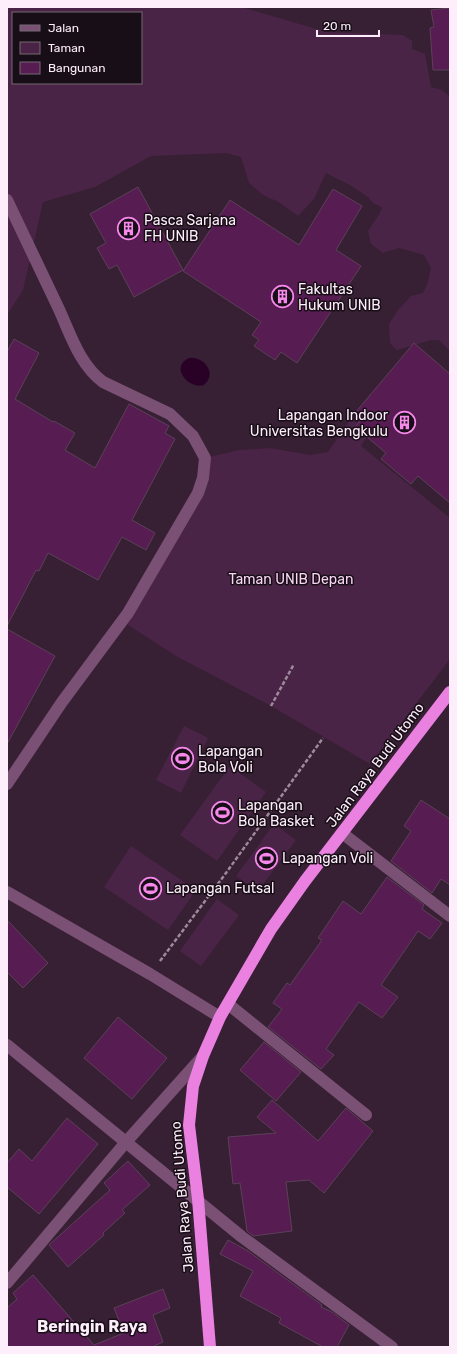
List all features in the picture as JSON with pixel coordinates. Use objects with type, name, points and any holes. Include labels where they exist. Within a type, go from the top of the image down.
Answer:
[{"type":"highway","name":"Jalan Raya Budi Utomo","points":[[210,1347],[198,1199],[189,1125],[193,1086],[203,1056],[220,1017],[271,929],[305,881],[450,692]]},
{"type":"street","points":[[7,200],[80,357],[94,375],[103,382],[170,414],[193,436],[205,458],[203,478],[198,493],[128,613],[62,702],[7,784]]},
{"type":"street","points":[[342,833],[450,916]]},
{"type":"street","points":[[7,892],[150,974],[220,1017]]},
{"type":"street","points":[[228,1004],[366,1115]]},
{"type":"street","points":[[7,1045],[198,1199],[242,1237],[392,1347]]},
{"type":"street","points":[[7,1283],[126,1142],[203,1056]]},
{"type":"path","points":[[271,706],[294,664]]},
{"type":"path","points":[[150,974],[226,873],[323,738]]},
{"type":"green space","points":[[7,7],[241,7],[327,32],[403,35],[412,41],[412,49],[425,54],[431,87],[442,90],[450,97],[450,351],[439,340],[431,340],[397,350],[390,343],[389,324],[398,310],[411,296],[423,293],[428,282],[431,268],[424,255],[399,248],[383,253],[371,244],[368,231],[382,208],[374,204],[368,197],[350,185],[326,173],[314,199],[298,216],[277,201],[262,194],[249,183],[241,157],[226,153],[151,156],[95,187],[43,202],[23,290],[7,315]]},
{"type":"green space","name":"Taman UNIB Depan","points":[[355,413],[362,419],[355,427],[367,437],[361,446],[450,518],[450,659],[370,764],[271,706],[176,656],[122,621],[198,493],[205,458],[239,450],[270,448],[310,455],[328,452]]},
{"type":"green space","name":"Lapangan Bola Voli","points":[[184,726],[208,738],[181,793],[156,780]]},
{"type":"green space","name":"Lapangan Bola Basket","points":[[230,766],[266,792],[217,861],[180,835]]},
{"type":"green space","name":"Lapangan Voli","points":[[274,824],[296,840],[258,891],[236,876]]},
{"type":"green space","name":"Lapangan Futsal","points":[[131,846],[196,890],[168,930],[104,887]]},
{"type":"green space","points":[[217,899],[239,915],[201,966],[180,951]]},
{"type":"shaded area","points":[[189,358],[194,358],[204,362],[207,366],[210,375],[204,385],[198,386],[187,381],[183,377],[181,367],[183,362]]},
{"type":"building","points":[[450,8],[450,70],[433,70],[430,28],[434,27],[431,10]]},
{"type":"building","name":"Pasca Sarjana FH UNIB","points":[[138,187],[183,270],[134,297],[117,265],[109,269],[97,248],[106,243],[90,214]]},
{"type":"building","name":"Fakultas Hukum UNIB","points":[[333,189],[362,206],[336,250],[361,266],[297,363],[281,352],[275,360],[254,346],[259,340],[252,335],[261,322],[183,271],[230,200],[299,245]]},
{"type":"building","points":[[14,339],[39,353],[15,399],[53,422],[54,421],[75,433],[65,450],[95,468],[129,404],[169,426],[165,433],[175,439],[132,520],[155,533],[146,550],[122,537],[98,580],[48,553],[39,571],[36,570],[7,626],[7,352]]},
{"type":"building","name":"Lapangan Indoor Universitas Bengkulu","points":[[414,343],[450,374],[450,503],[418,476],[411,484],[381,459],[386,453],[355,427],[362,419],[355,413]]},
{"type":"building","points":[[7,629],[55,656],[7,744]]},
{"type":"building","points":[[421,800],[450,819],[450,885],[441,879],[432,893],[391,861],[411,831],[404,826]]},
{"type":"building","points":[[387,877],[424,905],[422,909],[442,923],[430,939],[418,931],[381,985],[398,997],[382,1018],[359,1002],[326,1049],[334,1055],[321,1069],[268,1027],[282,1009],[273,1003],[287,983],[290,985],[322,940],[318,938],[343,901],[361,914]]},
{"type":"building","points":[[7,920],[48,963],[23,988],[7,972]]},
{"type":"building","points":[[118,1017],[167,1058],[132,1099],[84,1058]]},
{"type":"building","points":[[264,1042],[301,1072],[276,1101],[240,1070]]},
{"type":"building","points":[[272,1100],[318,1141],[346,1108],[373,1131],[324,1193],[309,1180],[286,1182],[292,1231],[253,1236],[247,1231],[240,1183],[233,1184],[228,1137],[276,1133],[257,1117]]},
{"type":"building","points":[[67,1118],[98,1144],[39,1214],[7,1187],[7,1163],[19,1149],[32,1161]]},
{"type":"building","points":[[128,1161],[150,1185],[122,1210],[125,1213],[103,1233],[104,1235],[68,1267],[49,1245],[110,1190],[104,1183]]},
{"type":"building","points":[[228,1240],[248,1251],[322,1305],[321,1307],[332,1312],[349,1325],[337,1347],[323,1347],[279,1323],[281,1318],[240,1296],[253,1271],[220,1254]]},
{"type":"building","points":[[33,1275],[94,1345],[124,1333],[114,1308],[163,1289],[170,1308],[153,1315],[163,1342],[152,1347],[7,1347],[7,1308],[17,1299],[13,1293]]},
{"type":"place","name":"Pasca Sarjana FH UNIB","points":[[129,228]]},
{"type":"place","name":"Fakultas Hukum UNIB","points":[[282,297]]},
{"type":"place","name":"Lapangan Indoor Universitas Bengkulu","points":[[404,423]]},
{"type":"place","name":"Lapangan Bola Voli","points":[[182,759]]},
{"type":"place","name":"Lapangan Bola Basket","points":[[223,813]]},
{"type":"place","name":"Lapangan Voli","points":[[266,858]]},
{"type":"place","name":"Lapangan Futsal","points":[[150,888]]},
{"type":"district","name":"Beringin Raya","points":[[92,1326]]}]
